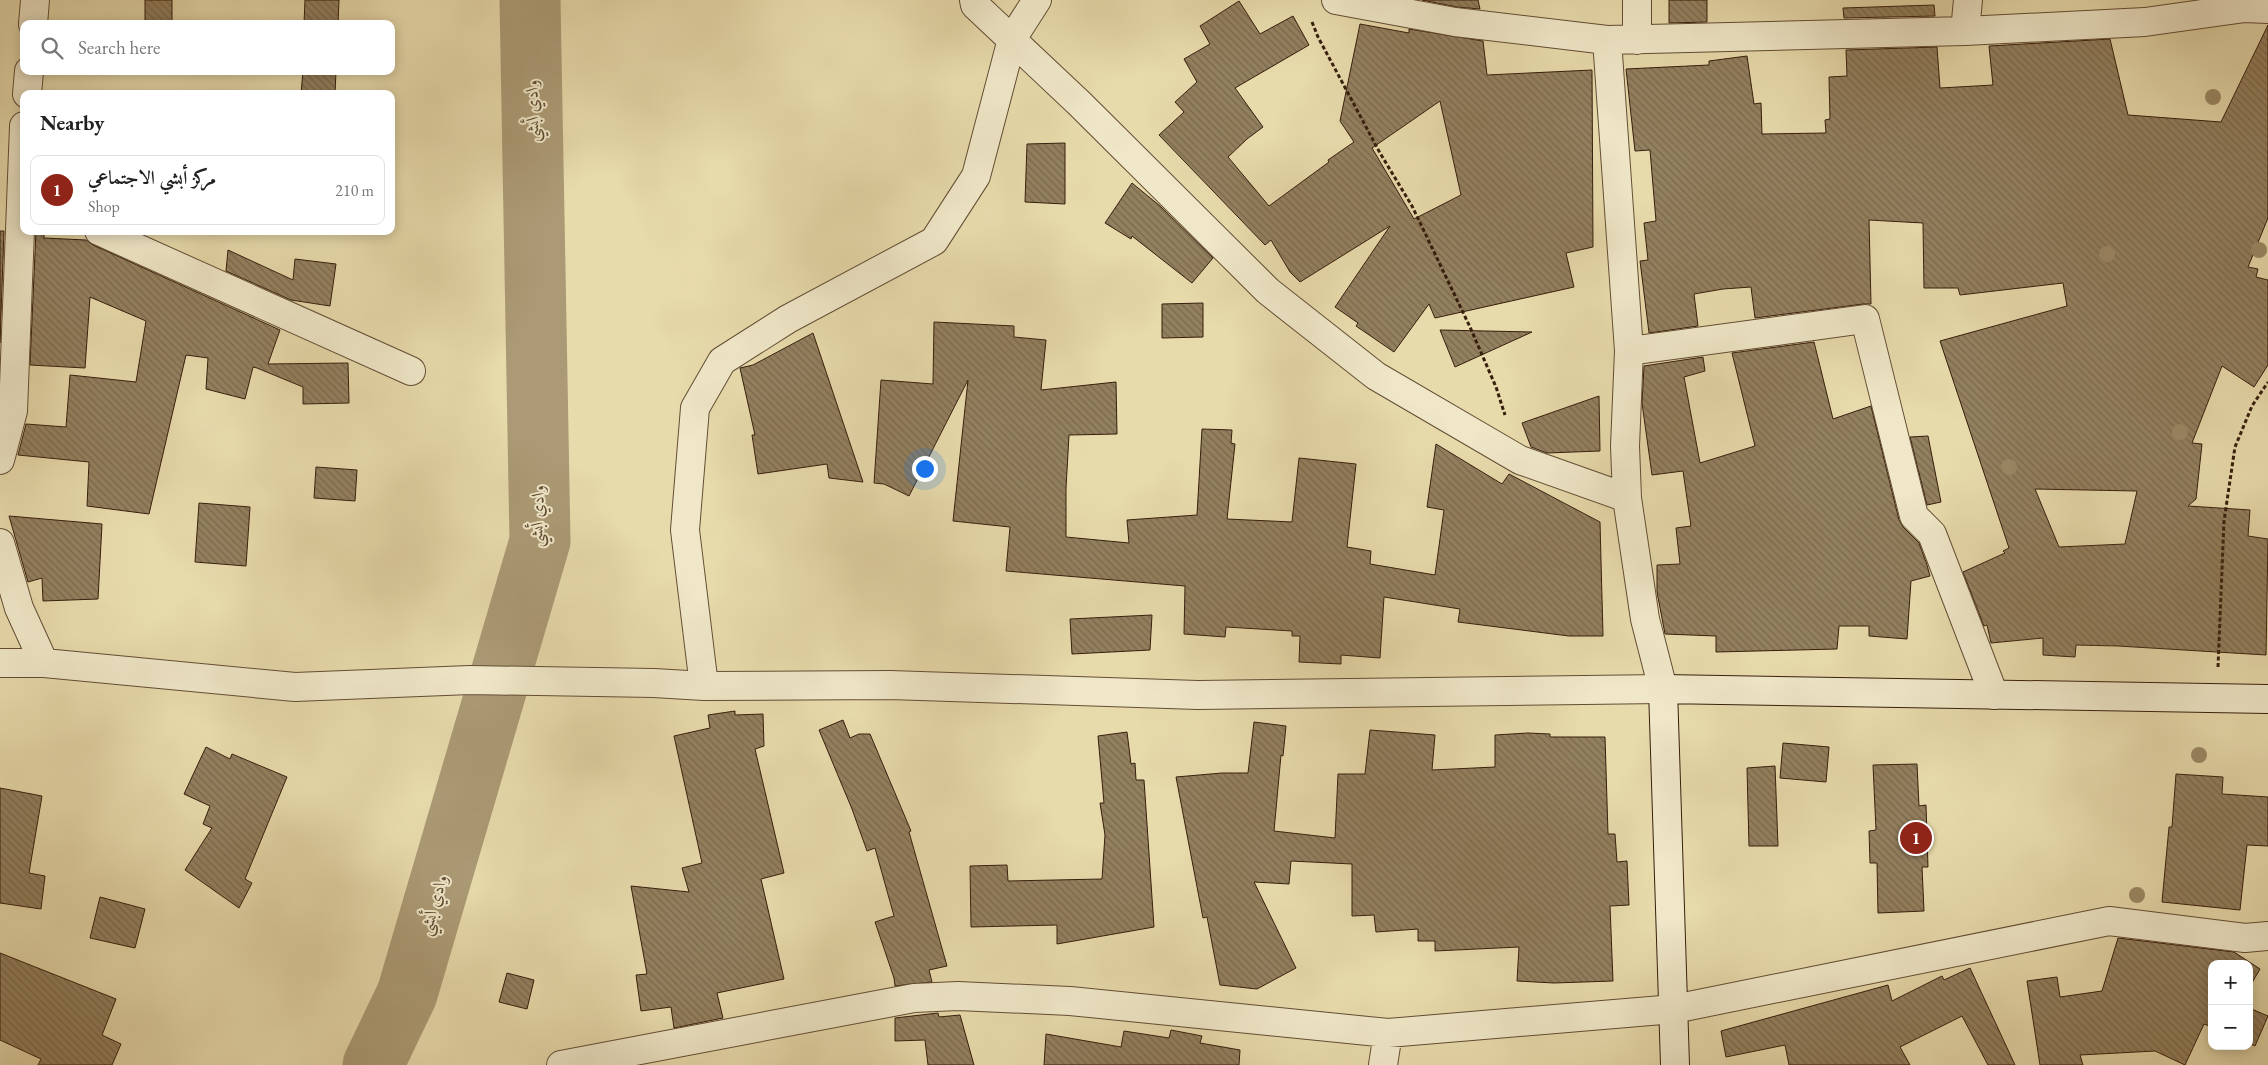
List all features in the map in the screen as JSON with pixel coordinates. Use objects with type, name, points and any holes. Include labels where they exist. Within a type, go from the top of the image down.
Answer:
[{"type":"street","points":[[33,20],[35,0]]},
{"type":"street","points":[[974,0],[975,5],[1268,291],[1376,376],[1520,460],[1627,498]]},
{"type":"street","points":[[704,686],[685,530],[695,408],[722,361],[788,319],[934,241],[976,176],[1012,40],[1038,0]]},
{"type":"street","points":[[1336,0],[1456,22],[1607,40],[1965,31],[2145,22],[2245,8],[2268,10]]},
{"type":"street","points":[[1637,0],[1637,40]]},
{"type":"street","points":[[1965,31],[1968,0]]},
{"type":"street","points":[[1607,40],[1629,351],[1625,446],[1627,498],[1645,619],[1663,689],[1675,1065]]},
{"type":"street","points":[[27,90],[29,75]]},
{"type":"street","points":[[0,460],[14,411],[21,235]]},
{"type":"street","points":[[108,235],[411,371]]},
{"type":"street","points":[[1629,351],[1864,319],[1914,516],[1932,534],[1994,695]]},
{"type":"street","points":[[0,543],[19,608],[44,663]]},
{"type":"street","points":[[0,663],[44,663],[295,687],[470,680],[654,683],[704,686],[890,685],[1198,696],[1663,689],[2268,699]]},
{"type":"street","points":[[561,1065],[914,998],[958,996],[1070,1001],[1388,1033],[1674,1009],[2109,921],[2245,938],[2268,936]]},
{"type":"street","points":[[1384,1065],[1388,1033]]},
{"type":"path","points":[[1311,18],[1318,37],[1367,129],[1412,206],[1470,327],[1496,387],[1520,460]]},
{"type":"path","points":[[2217,699],[2224,521],[2235,447],[2252,406],[2268,382]]},
{"type":"building","points":[[145,0],[172,0],[172,20],[145,20]]},
{"type":"building","points":[[305,0],[339,0],[338,20],[304,20]]},
{"type":"building","points":[[1422,0],[1478,0],[1480,9],[1457,7]]},
{"type":"building","points":[[1669,0],[1707,0],[1707,22],[1669,23]]},
{"type":"building","points":[[1239,1],[1260,34],[1293,16],[1309,45],[1235,88],[1263,127],[1228,157],[1269,206],[1354,142],[1340,121],[1360,24],[1409,33],[1409,29],[1483,41],[1487,75],[1592,70],[1593,247],[1566,253],[1574,287],[1435,318],[1429,304],[1394,352],[1356,326],[1358,323],[1335,307],[1390,226],[1300,282],[1290,272],[1271,240],[1265,245],[1159,135],[1184,112],[1175,102],[1197,82],[1184,59],[1210,44],[1200,26]],"holes":[[[1440,101],[1461,195],[1414,219],[1372,148]]]},
{"type":"building","points":[[1934,5],[1935,16],[1844,18],[1843,8]]},
{"type":"building","points":[[2268,25],[2268,218],[2248,267],[2258,269],[2256,277],[2268,280],[2268,365],[2254,387],[2222,366],[2192,443],[2202,444],[2196,499],[2188,506],[2250,510],[2248,536],[2268,539],[2266,655],[2076,645],[2075,657],[2043,655],[2043,638],[1991,643],[1987,625],[1984,626],[1963,572],[2005,553],[2003,551],[2009,548],[1940,341],[2067,306],[2063,283],[1960,295],[1958,288],[1924,288],[1923,223],[1869,220],[1871,304],[1755,318],[1751,287],[1723,289],[1694,294],[1698,326],[1649,333],[1640,261],[1648,260],[1644,223],[1656,221],[1650,150],[1635,151],[1626,69],[1709,65],[1709,61],[1747,56],[1754,104],[1761,103],[1762,134],[1826,133],[1825,120],[1830,119],[1829,77],[1847,76],[1846,50],[1937,47],[1940,88],[1993,85],[1989,46],[2110,39],[2128,115],[2221,122]],"holes":[[[2035,489],[2137,491],[2125,544],[2059,547]]]},
{"type":"building","points":[[303,75],[336,75],[335,90],[301,90]]},
{"type":"building","points":[[1065,143],[1065,204],[1025,202],[1027,144]]},
{"type":"building","points":[[1132,183],[1160,206],[1213,258],[1192,283],[1132,236],[1131,239],[1105,223]]},
{"type":"building","points":[[0,231],[4,231],[0,343]]},
{"type":"building","points":[[36,235],[44,235],[44,238],[86,240],[93,245],[280,330],[268,364],[348,363],[349,403],[303,404],[303,387],[253,367],[245,399],[206,389],[208,358],[186,355],[149,514],[87,506],[89,462],[18,455],[26,424],[66,427],[70,375],[136,382],[146,321],[90,297],[85,368],[30,365]]},
{"type":"building","points":[[228,250],[293,280],[295,259],[336,264],[330,306],[291,300],[226,271]]},
{"type":"building","points":[[1203,303],[1203,337],[1162,338],[1162,304]]},
{"type":"building","points":[[934,322],[1014,326],[1014,337],[1046,340],[1041,390],[1116,382],[1117,434],[1069,435],[1066,537],[1129,543],[1127,520],[1197,515],[1202,429],[1232,430],[1231,443],[1235,444],[1227,519],[1292,522],[1299,458],[1356,464],[1347,547],[1371,551],[1370,564],[1435,575],[1444,510],[1427,507],[1436,444],[1502,484],[1509,474],[1600,522],[1603,636],[1569,636],[1458,622],[1460,609],[1384,597],[1380,658],[1341,655],[1341,664],[1299,662],[1300,636],[1292,636],[1292,631],[1226,627],[1225,637],[1184,634],[1185,586],[1006,571],[1010,527],[953,521],[968,380],[909,496],[884,484],[874,483],[881,380],[933,384]]},
{"type":"building","points":[[1440,330],[1532,332],[1455,367]]},
{"type":"building","points":[[813,333],[863,482],[829,478],[827,464],[758,474],[752,435],[755,435],[740,368],[753,365]]},
{"type":"building","points":[[1814,342],[1833,419],[1871,406],[1899,520],[1903,527],[1919,543],[1927,565],[1930,576],[1911,581],[1907,639],[1869,636],[1869,626],[1839,626],[1837,649],[1716,652],[1716,636],[1665,634],[1657,592],[1657,565],[1680,564],[1676,528],[1691,526],[1683,471],[1652,475],[1642,403],[1644,366],[1703,357],[1705,371],[1684,377],[1700,463],[1755,446],[1732,353]]},
{"type":"building","points":[[1599,396],[1600,451],[1547,453],[1531,447],[1522,423]]},
{"type":"building","points":[[1928,436],[1941,502],[1927,505],[1910,437]]},
{"type":"building","points":[[316,467],[357,470],[355,501],[314,498]]},
{"type":"building","points":[[199,503],[250,507],[246,566],[195,562]]},
{"type":"building","points":[[9,516],[102,524],[98,599],[43,601],[42,578],[28,582]]},
{"type":"building","points":[[1152,615],[1150,650],[1072,654],[1070,619]]},
{"type":"building","points":[[735,711],[735,715],[763,714],[764,746],[755,749],[784,873],[761,879],[784,979],[717,993],[723,1018],[674,1028],[671,1007],[641,1011],[636,975],[647,974],[631,886],[689,892],[682,868],[702,863],[674,736],[710,728],[708,715]]},
{"type":"building","points":[[843,720],[850,738],[859,734],[870,734],[911,831],[909,832],[947,966],[929,970],[932,982],[895,986],[875,922],[894,916],[875,848],[867,851],[852,809],[819,730]]},
{"type":"building","points":[[1254,722],[1286,726],[1283,756],[1281,755],[1274,831],[1335,838],[1338,774],[1365,774],[1370,730],[1435,735],[1432,770],[1495,767],[1495,735],[1528,733],[1550,734],[1550,737],[1605,737],[1608,834],[1615,834],[1617,862],[1627,861],[1629,905],[1610,906],[1613,981],[1554,983],[1517,981],[1519,947],[1435,951],[1435,941],[1418,941],[1418,929],[1376,932],[1374,915],[1352,916],[1352,864],[1291,861],[1289,884],[1254,882],[1296,968],[1257,989],[1220,985],[1207,917],[1203,918],[1176,777],[1248,773]]},
{"type":"building","points":[[1127,732],[1131,764],[1135,763],[1136,780],[1144,780],[1154,927],[1057,944],[1057,925],[971,927],[970,866],[1007,865],[1008,881],[1102,879],[1105,835],[1100,803],[1104,803],[1098,736]]},
{"type":"building","points":[[1783,743],[1829,747],[1826,782],[1780,778]]},
{"type":"building","points":[[206,747],[230,759],[232,754],[287,777],[245,879],[252,883],[239,908],[185,870],[212,828],[203,824],[210,806],[184,794]]},
{"type":"building","points":[[1917,764],[1919,806],[1926,805],[1928,867],[1922,867],[1924,911],[1878,913],[1877,863],[1870,863],[1869,831],[1876,830],[1873,765]]},
{"type":"building","points":[[1775,766],[1778,846],[1749,846],[1747,768]]},
{"type":"building","points":[[2176,774],[2223,777],[2222,794],[2268,797],[2268,846],[2247,845],[2240,910],[2162,902],[2169,827],[2172,827]]},
{"type":"building","points":[[0,788],[42,796],[29,873],[45,876],[41,909],[0,903]]},
{"type":"building","points":[[100,897],[145,909],[135,948],[90,938]]},
{"type":"building","points":[[2118,938],[2234,952],[2246,960],[2208,960],[2208,1026],[2204,1024],[2185,1065],[2155,1051],[2080,1055],[2083,1065],[2040,1065],[2027,981],[2057,977],[2060,997],[2102,991]]},
{"type":"building","points":[[0,953],[116,999],[102,1035],[121,1044],[112,1065],[38,1065],[41,1059],[0,1040]]},
{"type":"building","points":[[2253,964],[2260,969],[2253,981]]},
{"type":"building","points":[[1970,968],[2015,1065],[1988,1065],[1962,1016],[1900,1047],[1910,1065],[1789,1065],[1785,1045],[1726,1057],[1721,1031],[1888,985],[1892,1001],[1942,976],[1944,980]]},
{"type":"building","points":[[507,973],[534,980],[527,1009],[499,1002]]},
{"type":"building","points":[[2253,1010],[2268,1016],[2255,1046],[2253,1045]]},
{"type":"building","points":[[938,1013],[939,1017],[960,1015],[974,1065],[928,1065],[925,1040],[895,1041],[895,1018]]},
{"type":"building","points":[[1171,1030],[1202,1036],[1200,1043],[1240,1050],[1239,1065],[1044,1065],[1046,1034],[1121,1047],[1124,1031],[1169,1038]]},
{"type":"waterway","name":"وادي أبشي","points":[[373,1065],[407,994],[540,541],[530,0]]},
{"type":"place","name":"مركز أبشي الاجتماعي","points":[[1916,838]]}]
